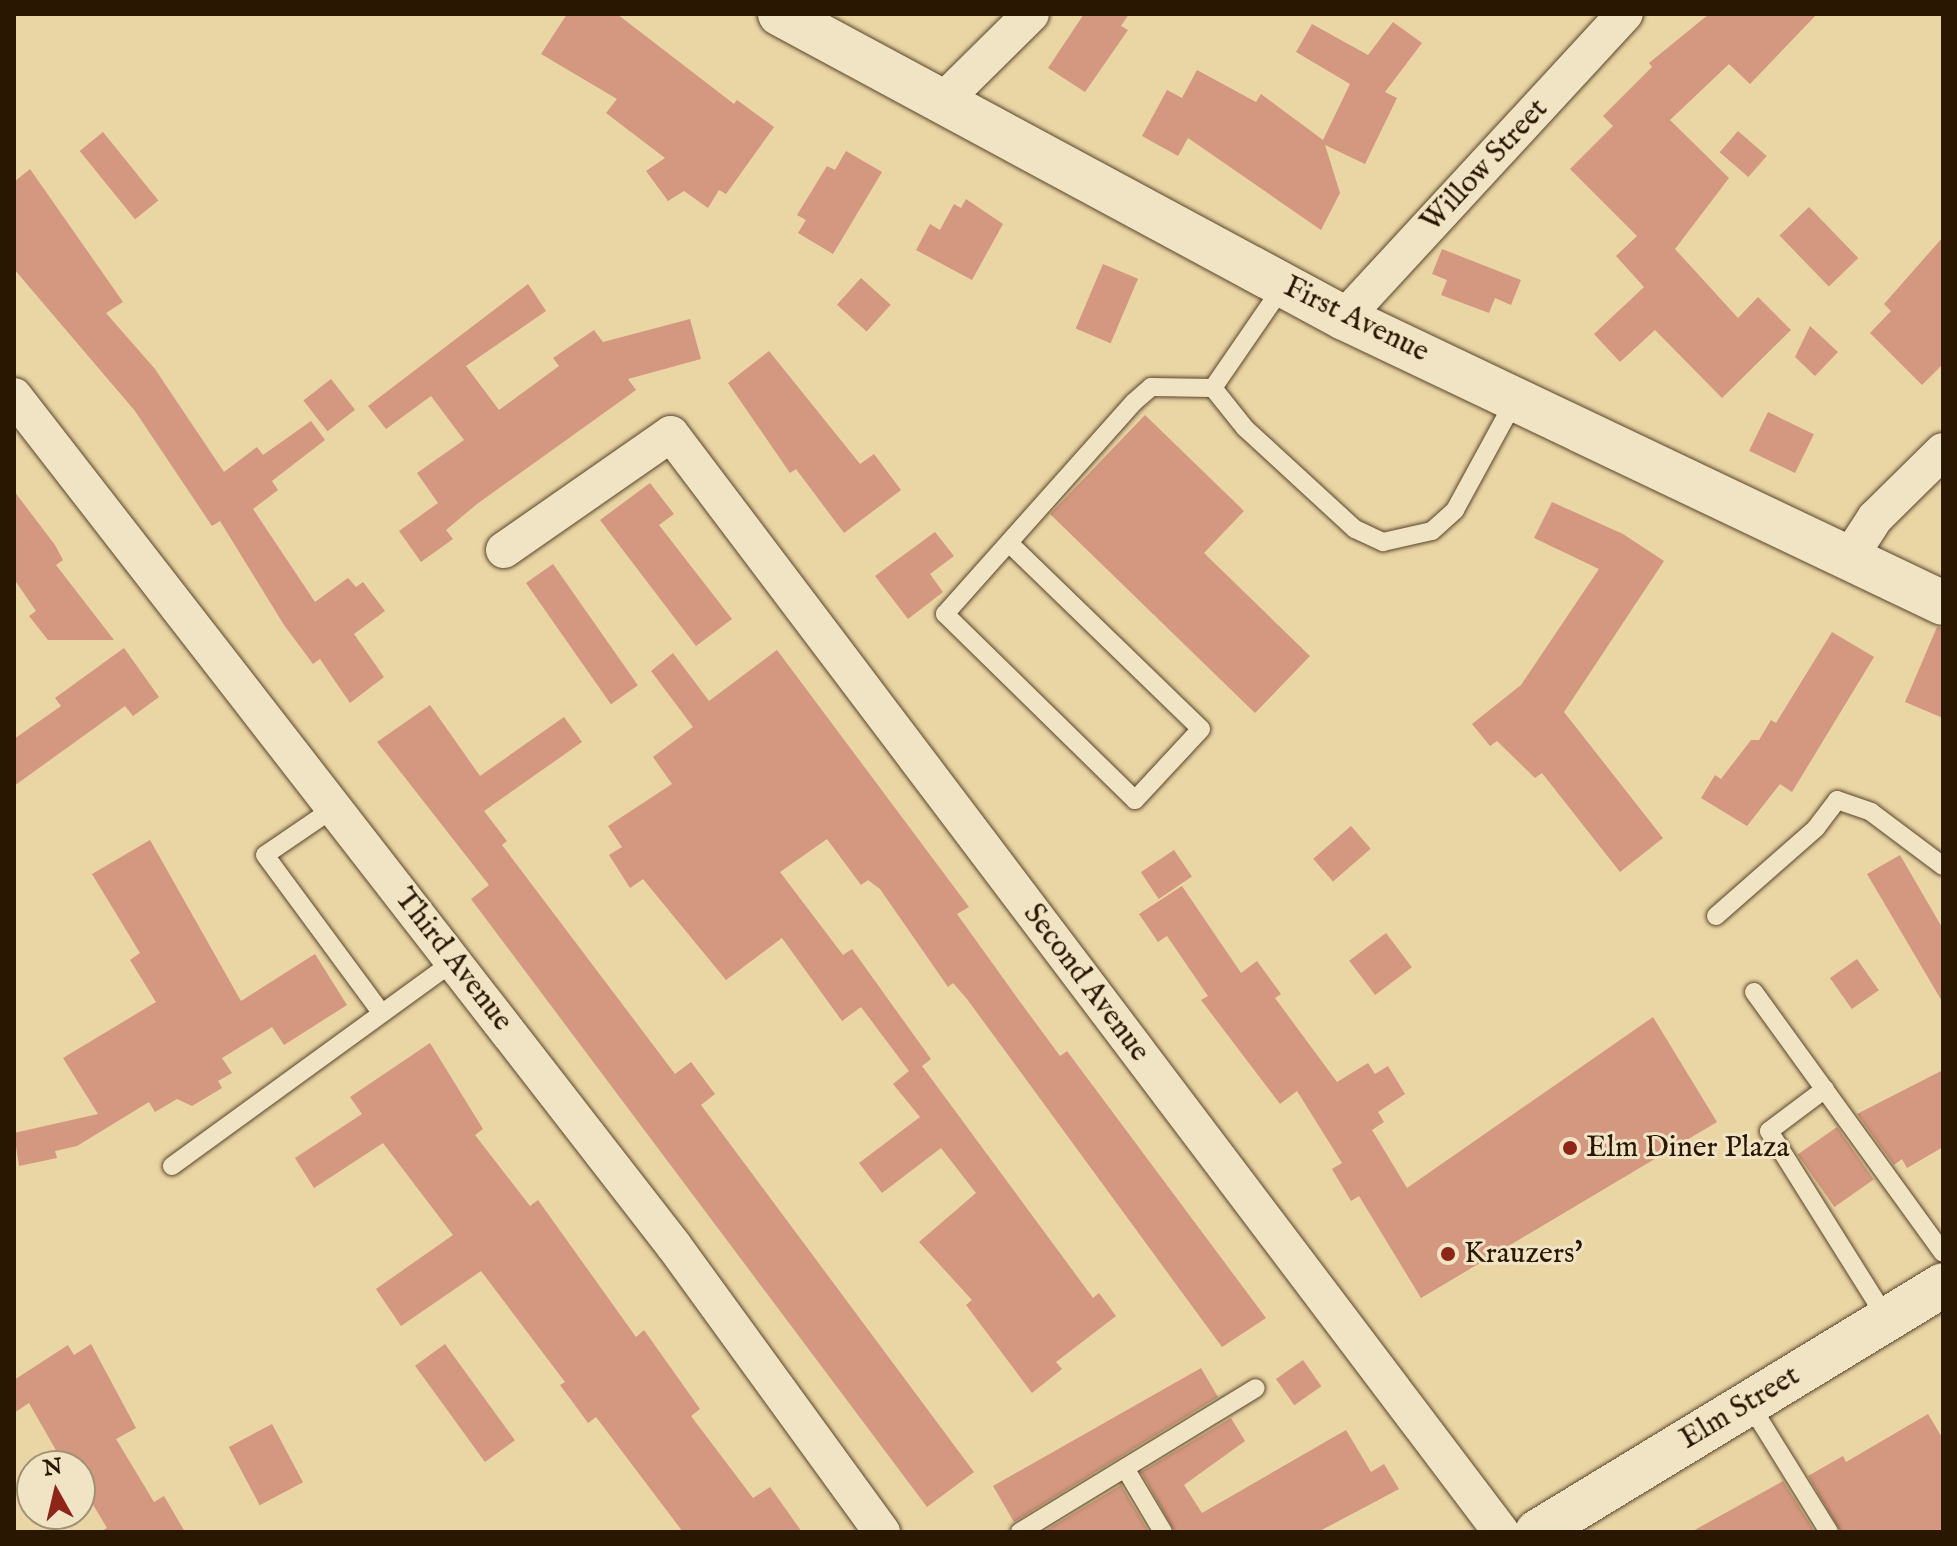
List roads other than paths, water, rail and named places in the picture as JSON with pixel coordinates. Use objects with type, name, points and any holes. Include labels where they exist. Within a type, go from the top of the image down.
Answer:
[{"type":"main road","name":"First Avenue","points":[[780,14],[1344,318],[1517,395],[1943,603]]},
{"type":"main road","name":"Elm Street","points":[[1537,1532],[1943,1285]]},
{"type":"street","points":[[942,102],[1031,14]]},
{"type":"street","name":"Willow Street","points":[[1344,318],[1625,14]]},
{"type":"street","name":"Third Avenue","points":[[14,396],[674,1246],[882,1532]]},
{"type":"street","name":"Second Avenue","points":[[504,550],[671,434],[1501,1532]]},
{"type":"street","points":[[1849,558],[1875,518],[1943,451]]},
{"type":"lane","points":[[1213,388],[1283,286]]},
{"type":"lane","points":[[1009,543],[1201,729],[1135,800],[945,614],[1009,543],[1151,387],[1213,388]]},
{"type":"lane","points":[[1213,388],[1245,428],[1355,529],[1383,542],[1432,531],[1455,510],[1517,395]]},
{"type":"lane","points":[[1716,916],[1816,828],[1837,800],[1871,812],[1943,866]]},
{"type":"lane","points":[[334,808],[265,855],[380,1011]]},
{"type":"lane","points":[[172,1166],[380,1011],[454,961]]},
{"type":"lane","points":[[1754,992],[1943,1253]]},
{"type":"lane","points":[[1825,1089],[1769,1131],[1887,1319]]},
{"type":"lane","points":[[1020,1532],[1256,1388]]},
{"type":"lane","points":[[1749,1403],[1829,1532]]},
{"type":"lane","points":[[1125,1468],[1163,1532]]},
{"type":"place","name":"Elm Diner Plaza","points":[[1570,1148]]},
{"type":"place","name":"Krauzers'","points":[[1448,1254]]}]
